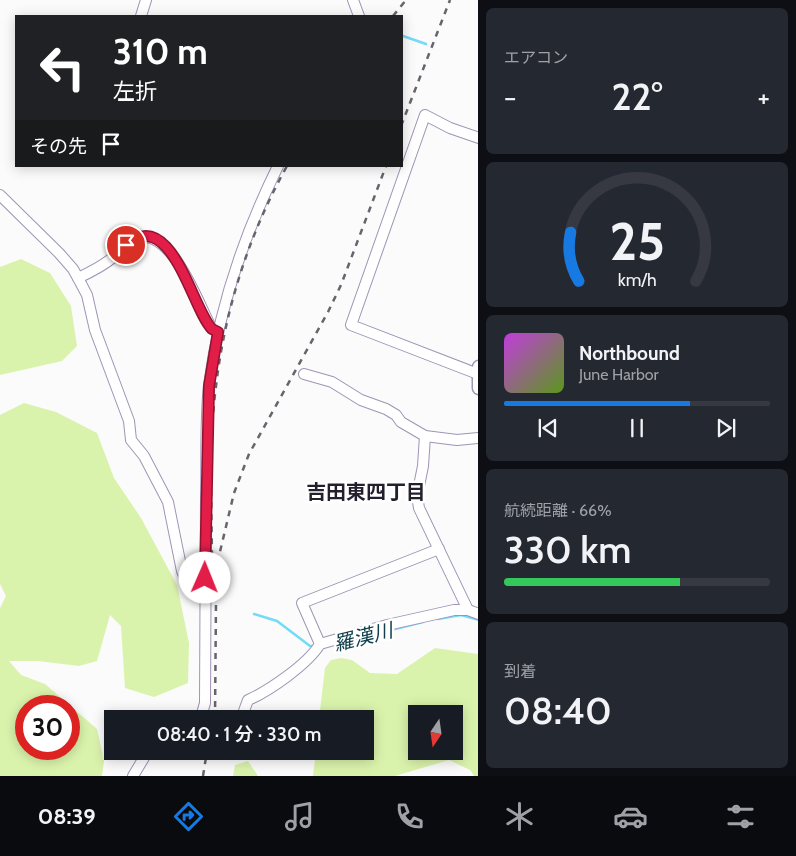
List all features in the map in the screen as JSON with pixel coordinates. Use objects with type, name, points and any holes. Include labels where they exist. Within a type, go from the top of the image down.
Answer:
[{"type":"main road","points":[[478,371],[478,388]]},
{"type":"street","points":[[140,15],[146,0]]},
{"type":"street","points":[[353,0],[359,15]]},
{"type":"street","points":[[478,138],[450,128],[425,115],[351,325],[478,371]]},
{"type":"street","points":[[205,710],[209,386],[218,332],[235,268],[260,202],[278,167]]},
{"type":"street","points":[[0,195],[73,269],[87,295],[95,330],[129,420],[131,440],[144,456],[168,502],[182,571],[190,589],[196,595],[205,597]]},
{"type":"street","points":[[78,278],[115,256],[133,240],[141,237],[157,241],[170,252],[179,264],[212,328],[218,332]]},
{"type":"street","points":[[304,374],[332,382],[361,400],[386,409],[396,415],[401,422],[425,436],[458,440],[478,438]]},
{"type":"street","points":[[425,436],[423,466],[417,496],[419,508],[468,610]]},
{"type":"street","points":[[320,644],[302,603],[439,549]]},
{"type":"street","points":[[244,710],[248,700],[265,692],[289,674],[316,650],[320,644],[388,625],[454,610],[468,610],[478,614]]},
{"type":"street","points":[[133,776],[143,760]]},
{"type":"green space","points":[[21,259],[50,273],[71,306],[77,346],[62,361],[0,375],[0,267]]},
{"type":"green space","points":[[24,403],[56,412],[97,433],[114,478],[141,518],[177,585],[189,643],[188,683],[154,697],[125,688],[121,626],[110,615],[97,661],[79,666],[38,661],[9,661],[21,675],[45,684],[58,695],[15,695],[15,760],[80,760],[80,714],[97,729],[104,761],[102,776],[0,776],[0,608],[6,596],[0,584],[0,415]]},
{"type":"green space","points":[[435,648],[478,654],[478,776],[474,776],[470,770],[449,760],[395,776],[313,776],[315,760],[374,760],[374,710],[320,710],[325,668],[331,660],[341,658],[352,660],[370,673],[397,674]]},
{"type":"green space","points":[[248,761],[258,776],[233,776],[235,765]]},
{"type":"waterway","points":[[403,36],[426,44]]},
{"type":"waterway","name":"羅漢川","points":[[254,614],[277,621],[310,646],[313,646]]},
{"type":"waterway","name":"羅漢川","points":[[438,619],[461,615],[478,620]]},
{"type":"waterway","name":"羅漢川","points":[[375,634],[423,622]]},
{"type":"railway","points":[[394,15],[406,0]]},
{"type":"railway","points":[[403,121],[450,0]]},
{"type":"railway","points":[[212,568],[212,431],[220,357],[232,300],[250,245],[273,192],[286,167]]},
{"type":"railway","points":[[215,710],[218,560],[234,493],[249,454],[341,285],[386,167]]},
{"type":"railway","points":[[203,776],[206,760]]},
{"type":"district","name":"吉田東四丁目","points":[[366,492]]},
{"type":"route","points":[[126,245],[141,237],[149,238],[157,241],[170,252],[179,264],[204,315],[212,328],[218,332],[209,386],[205,578]]}]
